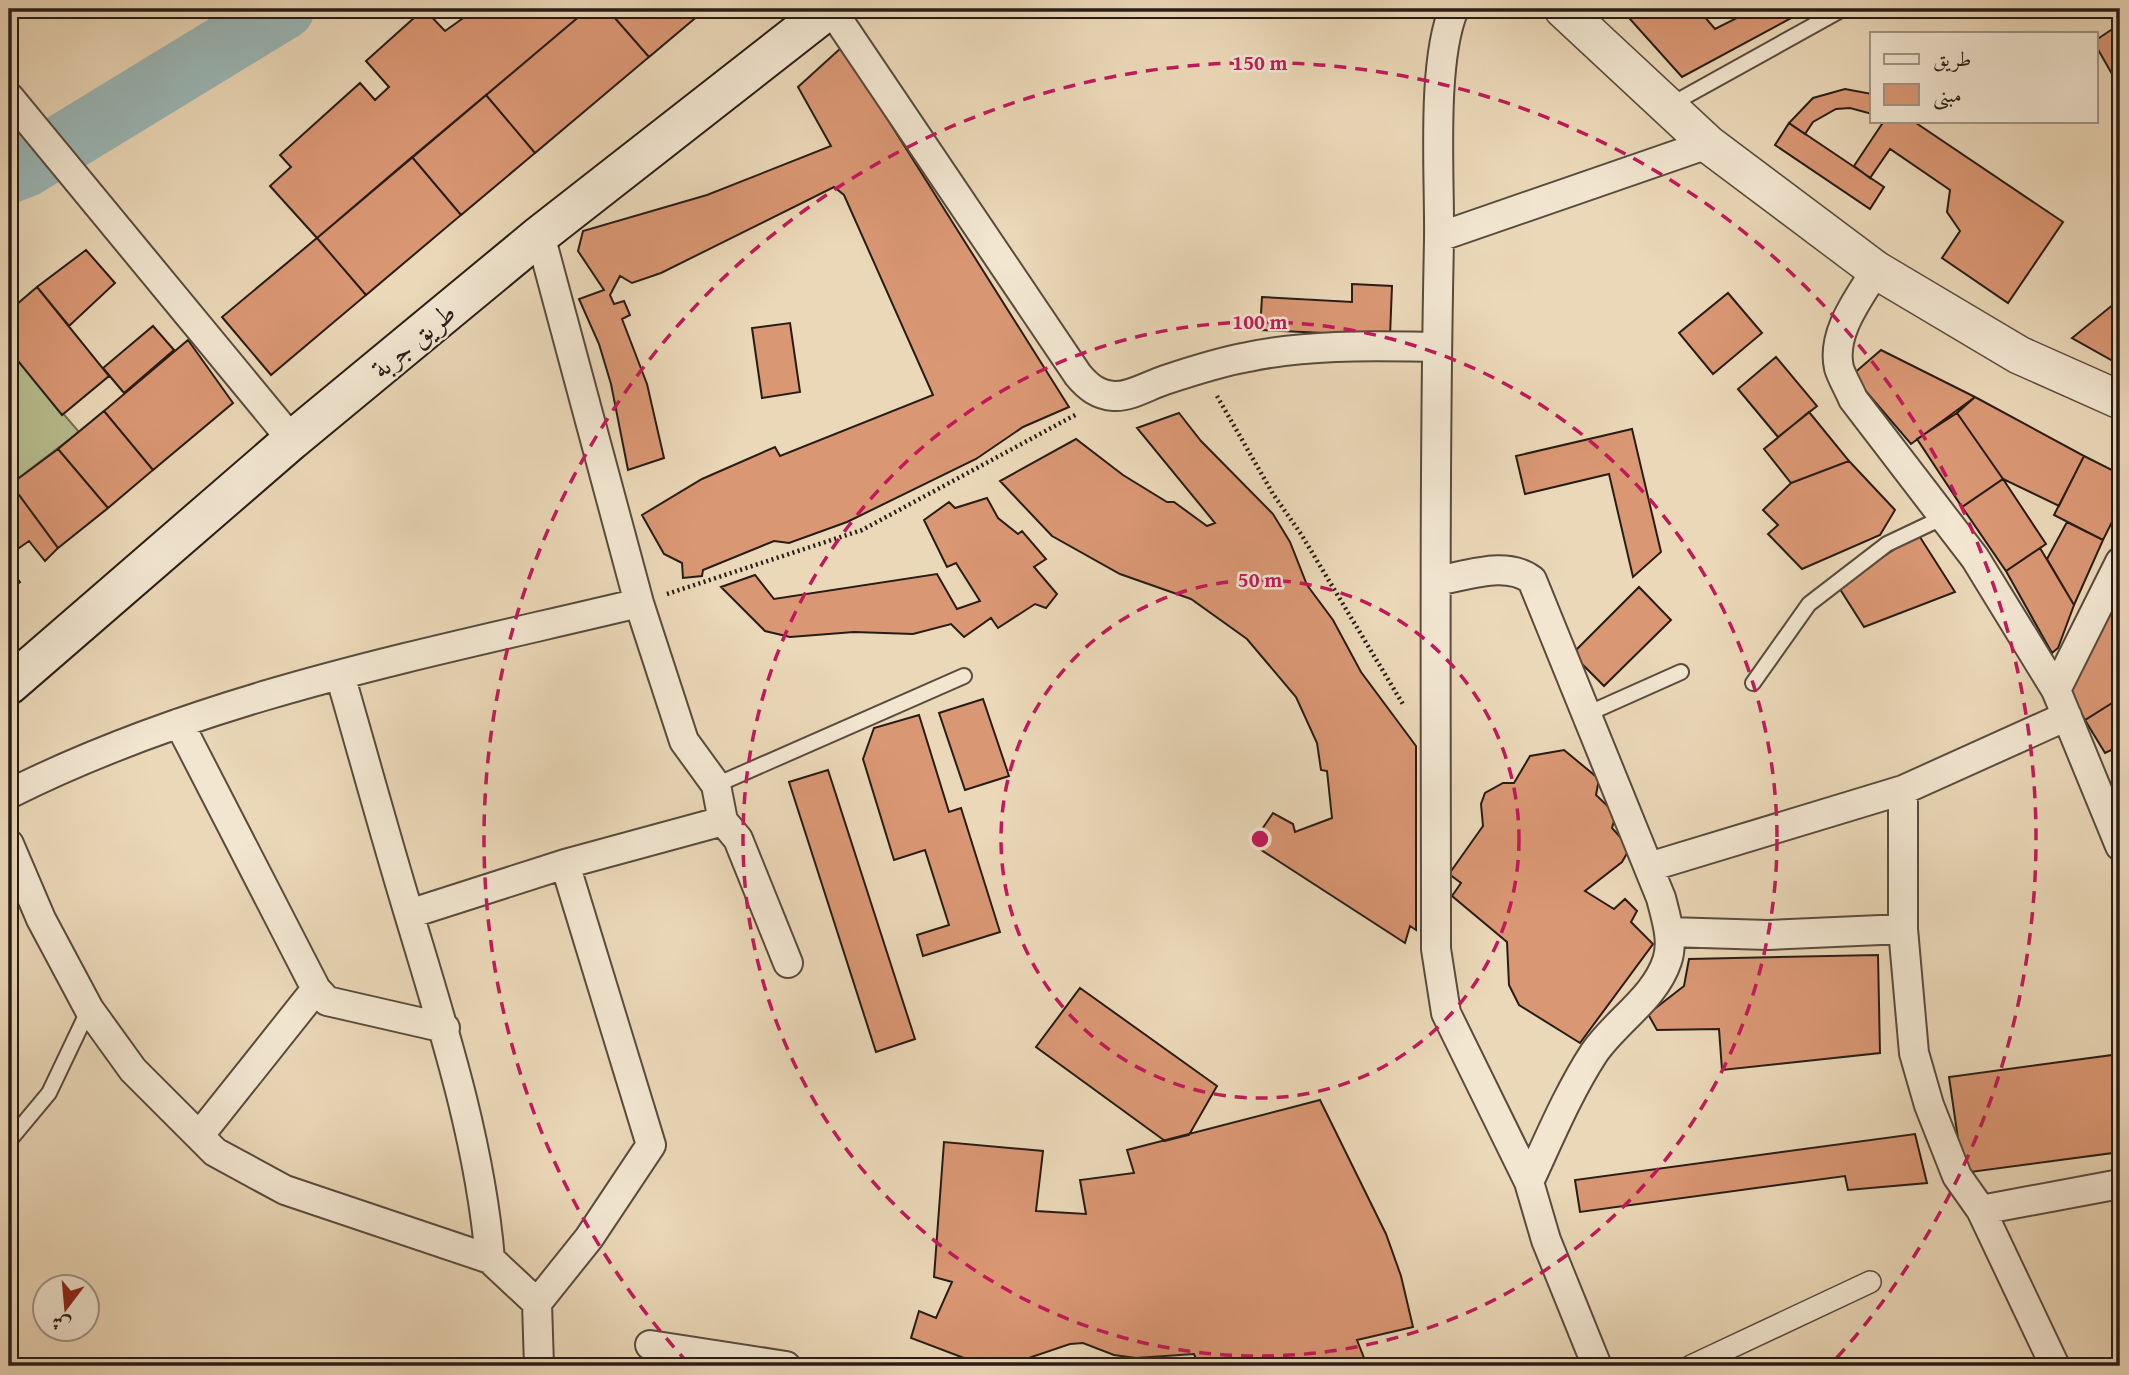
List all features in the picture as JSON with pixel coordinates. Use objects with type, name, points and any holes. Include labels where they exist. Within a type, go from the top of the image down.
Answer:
[{"type":"main road","name":"طريق جربة","points":[[9,685],[292,440],[540,235],[830,9]]},
{"type":"street","points":[[830,9],[1078,375],[1087,386],[1100,394],[1116,396],[1131,393],[1201,368],[1296,349],[1344,346],[1436,347]]},
{"type":"street","points":[[1454,9],[1446,27],[1440,106],[1436,347],[1436,936],[1440,975],[1446,1013],[1529,1182],[1546,1240],[1597,1366]]},
{"type":"street","points":[[1563,9],[1708,144],[1876,270],[2019,355],[2120,400]]},
{"type":"street","points":[[9,96],[292,440]]},
{"type":"street","points":[[1439,237],[1708,144]]},
{"type":"street","points":[[540,235],[639,603],[684,741],[716,785],[723,821],[738,839],[788,963]]},
{"type":"street","points":[[1876,270],[1853,308],[1838,345],[1839,369],[1853,399],[1975,558],[2061,703],[2120,846]]},
{"type":"street","points":[[1649,867],[1903,790],[2061,703],[2120,562]]},
{"type":"street","points":[[1436,581],[1504,569],[1521,571],[1532,580],[1649,867],[1661,898],[1669,932],[1668,958],[1662,976],[1597,1050],[1578,1078],[1529,1182]]},
{"type":"street","points":[[9,794],[64,766],[179,723],[340,675],[639,603]]},
{"type":"street","points":[[340,675],[445,1028],[486,1214],[490,1259]]},
{"type":"street","points":[[179,723],[316,989],[327,1001],[343,1007],[445,1028]]},
{"type":"street","points":[[1903,790],[1903,929],[1914,1053],[1945,1149],[1957,1176],[1981,1210],[2054,1366]]},
{"type":"street","points":[[409,914],[565,864],[723,821]]},
{"type":"street","points":[[9,844],[41,919],[89,1009],[133,1070],[215,1152],[285,1190],[490,1259],[537,1303]]},
{"type":"street","points":[[539,1366],[537,1303],[589,1238],[651,1144],[565,864]]},
{"type":"street","points":[[1669,932],[1768,935],[1903,929]]},
{"type":"street","points":[[199,1136],[316,989]]},
{"type":"street","points":[[1981,1210],[2120,1184]]},
{"type":"street","points":[[1691,1366],[1870,1282]]},
{"type":"street","points":[[650,1345],[786,1366]]},
{"type":"lane","points":[[1668,106],[1843,9]]},
{"type":"lane","points":[[1753,683],[1808,604],[1887,544],[1944,517]]},
{"type":"lane","points":[[1587,714],[1681,672]]},
{"type":"lane","points":[[716,785],[964,676]]},
{"type":"lane","points":[[9,1140],[50,1093],[89,1009]]},
{"type":"path","points":[[1201,368],[1273,494],[1301,534],[1407,710]]},
{"type":"path","points":[[639,603],[862,530],[1070,420],[1100,394]]},
{"type":"green space","points":[[9,350],[79,432],[11,484],[14,488],[9,492]]},
{"type":"building","points":[[424,9],[445,31],[476,9],[588,9],[317,238],[270,186],[291,167],[280,155],[360,83],[375,100],[389,87],[366,61]]},
{"type":"building","points":[[588,9],[607,9],[649,57],[535,153],[486,95]]},
{"type":"building","points":[[607,9],[706,9],[649,57]]},
{"type":"building","points":[[1621,9],[1698,9],[1715,29],[1739,17],[1733,9],[1808,9],[1682,77]]},
{"type":"building","points":[[2120,24],[2120,88],[2098,50],[2098,39]]},
{"type":"building","points":[[842,47],[1069,407],[1023,427],[976,459],[847,522],[789,543],[774,541],[703,570],[702,576],[683,578],[682,563],[664,554],[642,515],[702,479],[775,447],[780,456],[933,395],[844,195],[834,187],[661,273],[632,283],[620,276],[610,295],[614,304],[624,301],[630,315],[622,319],[647,384],[664,458],[628,470],[611,384],[599,344],[579,299],[604,290],[578,251],[583,231],[707,195],[831,146],[798,87]]},
{"type":"building","points":[[1845,89],[1870,94],[1870,113],[1850,108],[1836,109],[1813,122],[1805,134],[1789,123],[1813,98]]},
{"type":"building","points":[[486,95],[535,153],[461,215],[412,157]]},
{"type":"building","points":[[1883,122],[1914,122],[2063,222],[2008,303],[1942,258],[1960,231],[1947,212],[1950,190],[1890,149],[1870,178],[1854,166]]},
{"type":"building","points":[[1789,123],[1884,187],[1870,209],[1775,145]]},
{"type":"building","points":[[412,157],[461,215],[366,295],[317,238]]},
{"type":"building","points":[[317,238],[366,295],[271,375],[222,317]]},
{"type":"building","points":[[86,250],[115,283],[69,326],[37,287]]},
{"type":"building","points":[[1352,284],[1392,286],[1390,336],[1260,330],[1262,297],[1352,302]]},
{"type":"building","points":[[37,287],[109,376],[62,415],[9,350],[9,311]]},
{"type":"building","points":[[1728,293],[1762,333],[1713,374],[1679,333]]},
{"type":"building","points":[[2120,299],[2120,355],[2113,361],[2072,338]]},
{"type":"building","points":[[790,323],[800,392],[762,398],[752,328]]},
{"type":"building","points":[[153,326],[174,350],[124,393],[103,368]]},
{"type":"building","points":[[188,340],[233,403],[153,470],[104,411]]},
{"type":"building","points":[[1881,350],[1975,397],[1911,444],[1852,375]]},
{"type":"building","points":[[1776,357],[1817,406],[1778,437],[1738,389]]},
{"type":"building","points":[[1975,397],[2084,456],[2059,506],[2003,479],[1957,413]]},
{"type":"building","points":[[104,411],[153,470],[108,508],[58,449]]},
{"type":"building","points":[[1809,412],[1849,461],[1791,483],[1764,449]]},
{"type":"building","points":[[1179,413],[1201,441],[1273,514],[1290,542],[1307,585],[1333,620],[1361,672],[1416,746],[1416,930],[1410,926],[1405,943],[1252,844],[1273,813],[1293,824],[1295,832],[1332,818],[1327,771],[1321,770],[1317,743],[1296,697],[1247,639],[1191,599],[1120,574],[1052,536],[1000,481],[1076,439],[1123,475],[1167,502],[1174,502],[1207,526],[1215,523],[1137,428]]},
{"type":"building","points":[[1957,413],[2003,479],[1962,507],[1917,439]]},
{"type":"building","points":[[1632,429],[1661,552],[1633,577],[1609,474],[1525,494],[1516,456]]},
{"type":"building","points":[[58,449],[108,508],[58,548],[11,484]]},
{"type":"building","points":[[2084,456],[2120,474],[2120,506],[2103,540],[2054,515]]},
{"type":"building","points":[[1849,461],[1895,510],[1880,535],[1802,569],[1768,534],[1778,525],[1763,510],[1791,483]]},
{"type":"building","points":[[2003,479],[2046,544],[2006,571],[1962,507]]},
{"type":"building","points":[[14,488],[58,548],[45,561],[29,541],[9,555],[9,492]]},
{"type":"building","points":[[987,498],[998,518],[1018,534],[1022,531],[1046,559],[1034,567],[1057,594],[1046,608],[1035,604],[998,628],[991,618],[964,637],[951,624],[913,634],[854,632],[790,637],[765,631],[721,587],[755,575],[774,599],[937,574],[957,609],[980,601],[956,563],[947,567],[924,520],[949,502],[955,508]]},
{"type":"building","points":[[2067,522],[2103,540],[2074,605],[2047,559]]},
{"type":"building","points":[[1918,534],[1955,592],[1864,627],[1838,586]]},
{"type":"building","points":[[2040,548],[2074,605],[2058,648],[2052,653],[2006,571]]},
{"type":"building","points":[[9,568],[20,582],[9,591]]},
{"type":"building","points":[[1639,587],[1671,620],[1604,686],[1572,654]]},
{"type":"building","points":[[2111,607],[2120,616],[2120,698],[2085,720],[2068,691]]},
{"type":"building","points":[[2120,698],[2120,746],[2105,753],[2085,720]]},
{"type":"building","points":[[983,699],[1009,776],[965,790],[939,713]]},
{"type":"building","points":[[919,715],[949,812],[961,808],[1000,932],[923,956],[917,935],[949,925],[925,850],[894,860],[863,759],[874,728]]},
{"type":"building","points":[[1564,750],[1599,779],[1596,795],[1616,814],[1612,828],[1630,848],[1622,862],[1585,891],[1614,909],[1625,899],[1637,911],[1631,922],[1653,944],[1580,1043],[1519,1005],[1509,985],[1507,942],[1452,896],[1461,883],[1449,874],[1483,826],[1481,804],[1485,793],[1503,783],[1514,783],[1530,756]]},
{"type":"building","points":[[828,770],[915,1039],[876,1052],[789,782]]},
{"type":"building","points":[[1878,955],[1880,1053],[1722,1070],[1719,1029],[1657,1030],[1648,1014],[1684,986],[1689,959]]},
{"type":"building","points":[[1080,988],[1217,1086],[1189,1135],[1165,1141],[1036,1047]]},
{"type":"building","points":[[2120,1054],[2120,1152],[1963,1173],[1949,1077]]},
{"type":"building","points":[[1320,1100],[1386,1234],[1401,1276],[1413,1327],[1357,1340],[1366,1363],[1358,1366],[1199,1366],[1194,1354],[1136,1358],[1114,1355],[1083,1343],[1070,1344],[1005,1366],[985,1366],[911,1338],[919,1311],[936,1318],[952,1282],[934,1277],[944,1142],[1043,1151],[1036,1211],[1086,1214],[1080,1180],[1134,1173],[1127,1150]]},
{"type":"building","points":[[1915,1134],[1927,1183],[1848,1190],[1845,1176],[1580,1212],[1575,1180]]},
{"type":"waterway","points":[[9,173],[25,167],[284,9]]}]
